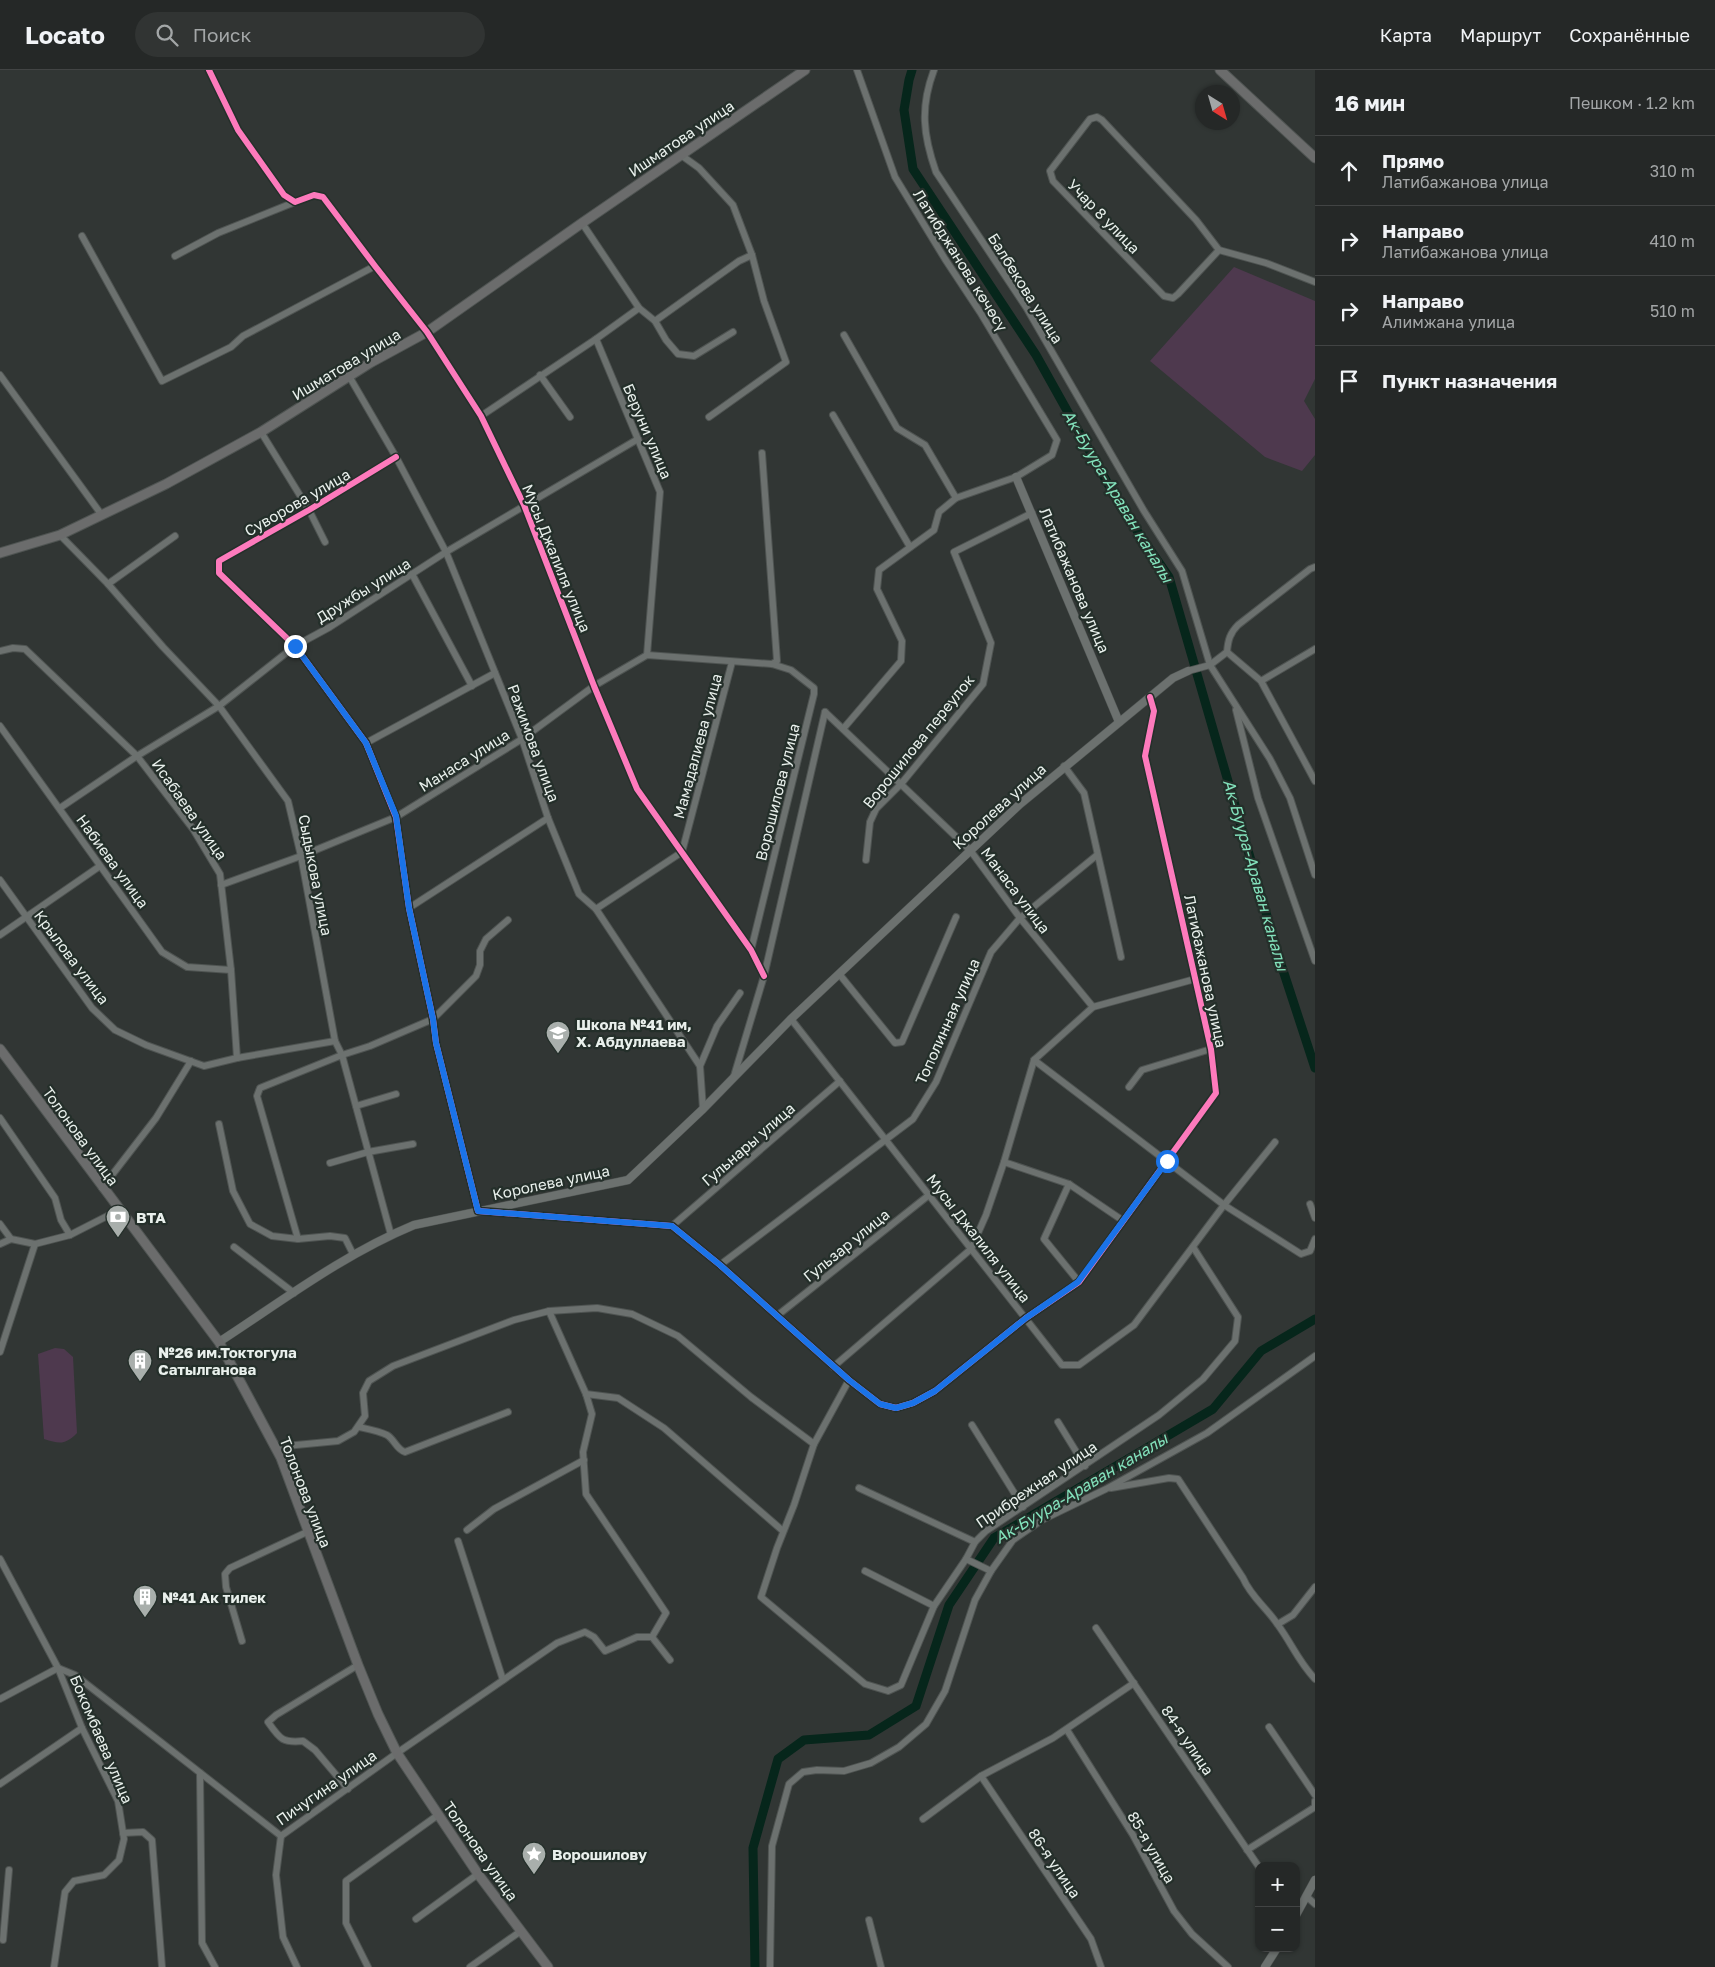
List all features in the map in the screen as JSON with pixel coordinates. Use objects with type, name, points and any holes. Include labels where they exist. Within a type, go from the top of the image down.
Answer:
[{"type":"main road","name":"Ишматова улица","points":[[0,553],[60,535],[166,484],[261,432],[370,363],[427,332],[805,70]]},
{"type":"main road","points":[[1220,70],[1315,158]]},
{"type":"main road","name":"Толонова улица","points":[[0,1048],[102,1188],[219,1342],[281,1458],[358,1665],[378,1714],[397,1753],[478,1874],[548,1967]]},
{"type":"street","points":[[209,70],[238,130],[284,195],[294,202]]},
{"type":"street","name":"Латибджанова көчөсү","points":[[857,70],[895,177],[980,312],[1057,440],[1052,455],[1016,477]]},
{"type":"street","name":"Балбекова улица","points":[[934,70],[926,90],[924,129],[927,148],[936,172],[1026,307],[1144,511],[1182,571],[1207,666],[1235,704],[1270,759],[1290,798],[1315,875]]},
{"type":"street","name":"Учар 8 улица","points":[[1097,117],[1102,120],[1196,220],[1219,250],[1174,298],[1164,296],[1052,181],[1050,171],[1090,119],[1097,117]]},
{"type":"street","points":[[681,155],[699,168],[733,205],[752,255],[764,300],[786,362],[709,417]]},
{"type":"street","name":"Мусы Джалиля улица","points":[[294,202],[314,195],[323,197],[427,332],[481,416],[524,505],[594,686],[637,790],[751,950],[764,976]]},
{"type":"street","points":[[175,256],[218,233],[294,202]]},
{"type":"street","points":[[582,223],[639,308],[655,322],[666,340],[678,354],[694,356],[733,332]]},
{"type":"street","points":[[82,236],[162,381],[231,347],[244,336],[375,266]]},
{"type":"street","points":[[1219,250],[1266,263],[1315,282]]},
{"type":"street","points":[[655,322],[740,260],[752,255]]},
{"type":"street","points":[[481,416],[639,308]]},
{"type":"street","points":[[844,335],[898,428],[925,445],[956,498]]},
{"type":"street","name":"Беруни улица","points":[[596,339],[660,492],[647,655]]},
{"type":"street","points":[[0,375],[102,514]]},
{"type":"street","points":[[540,375],[570,417]]},
{"type":"street","name":"Ражимова улица","points":[[349,376],[396,457],[446,552],[522,738],[548,818],[579,894],[596,909],[700,1066],[703,1109]]},
{"type":"street","points":[[834,415],[910,547]]},
{"type":"street","points":[[261,432],[309,510],[325,542]]},
{"type":"street","name":"Дружбы улица","points":[[60,808],[137,756],[219,706],[295,646],[330,627],[446,552],[638,439]]},
{"type":"street","points":[[647,655],[772,664],[777,661],[762,453]]},
{"type":"street","name":"Суворова улица","points":[[295,646],[219,573],[219,561],[309,510],[396,457]]},
{"type":"street","points":[[843,729],[901,661],[902,641],[877,589],[879,570],[934,530],[939,512],[956,498],[1016,477]]},
{"type":"street","name":"Латибажанова улица","points":[[1016,477],[1119,722]]},
{"type":"street","name":"Ворошилова переулок","points":[[866,860],[870,822],[876,810],[901,784],[983,684],[991,643],[954,552],[1032,513]]},
{"type":"street","name":"Сыдыкова улица","points":[[60,535],[108,584],[163,647],[219,706],[288,801],[301,856],[335,1041],[342,1055],[391,1234]]},
{"type":"street","points":[[108,584],[175,536]]},
{"type":"street","points":[[1188,671],[1207,666],[1227,652],[1231,633],[1238,625],[1315,566]]},
{"type":"street","points":[[412,574],[472,686]]},
{"type":"street","points":[[295,646],[366,743],[396,816],[409,908],[433,1019],[436,1043],[478,1211],[672,1226]]},
{"type":"street","name":"Исабаева улица","points":[[0,651],[13,648],[25,649],[137,756],[193,829],[220,874],[231,970],[237,1058]]},
{"type":"street","points":[[1261,681],[1315,650]]},
{"type":"street","points":[[1227,652],[1261,681],[1315,781]]},
{"type":"street","name":"Манаса улица","points":[[221,885],[301,856],[396,816],[522,738],[594,686],[647,655]]},
{"type":"street","name":"Мамадалиева улица","points":[[682,852],[732,662]]},
{"type":"street","name":"Ворошилова улица","points":[[751,950],[814,694],[814,688],[791,670],[772,664]]},
{"type":"street","name":"Королева улица","points":[[219,1342],[354,1254],[391,1234],[414,1225],[628,1180],[703,1109],[791,1019],[1019,805],[1173,678],[1188,671]]},
{"type":"street","points":[[366,743],[495,673]]},
{"type":"street","name":"Латибажанова улица","points":[[672,1226],[778,1315],[849,1380],[880,1404],[896,1408],[913,1403],[935,1391],[1026,1318],[1078,1282],[1216,1093],[1211,1049],[1145,756],[1154,711],[1150,697]]},
{"type":"street","points":[[1235,704],[1258,798],[1315,961]]},
{"type":"street","name":"Манаса улица","points":[[825,712],[970,850],[1020,918],[1093,1007]]},
{"type":"street","name":"Ворошилова улица","points":[[734,1076],[764,976],[825,712]]},
{"type":"street","name":"Набиева улица","points":[[0,726],[162,952],[187,967],[231,970]]},
{"type":"street","points":[[1064,766],[1084,793],[1120,957]]},
{"type":"street","points":[[409,908],[548,818]]},
{"type":"street","points":[[596,909],[682,852]]},
{"type":"street","name":"Тополинная улица","points":[[720,1265],[913,1119],[936,1082],[991,952],[1020,918],[1098,855]]},
{"type":"street","points":[[0,935],[100,866]]},
{"type":"street","name":"Крылова улица","points":[[0,880],[92,1008],[115,1030],[146,1045],[204,1066],[237,1058],[335,1041]]},
{"type":"street","points":[[840,975],[895,1042],[902,1042],[956,916]]},
{"type":"street","points":[[298,1239],[257,1096],[260,1088],[342,1055],[370,1046],[433,1019],[476,976],[480,965],[480,951],[486,938],[508,920]]},
{"type":"street","points":[[833,1367],[971,1249],[986,1215],[1004,1162],[1034,1060],[1093,1007],[1195,979]]},
{"type":"street","points":[[700,1066],[717,1026],[740,993]]},
{"type":"street","name":"Мусы Джалиля улица","points":[[791,1019],[1062,1365],[1079,1365],[1134,1325],[1224,1205],[1275,1142]]},
{"type":"street","points":[[1129,1087],[1142,1070],[1211,1049]]},
{"type":"street","points":[[1034,1060],[1224,1205],[1301,1254],[1310,1251],[1315,1239]]},
{"type":"street","points":[[102,1188],[156,1118],[191,1061]]},
{"type":"street","name":"Гульнары улица","points":[[672,1226],[840,1081]]},
{"type":"street","points":[[356,1106],[396,1094]]},
{"type":"street","points":[[0,1118],[55,1198],[61,1220],[70,1235]]},
{"type":"street","points":[[219,1124],[233,1191],[250,1224],[272,1236],[298,1239],[330,1236],[345,1238],[354,1254]]},
{"type":"street","points":[[330,1163],[368,1152],[413,1144]]},
{"type":"street","points":[[1004,1162],[1069,1184],[1122,1220]]},
{"type":"street","points":[[1069,1184],[1044,1239],[1078,1282]]},
{"type":"street","name":"Гульзар улица","points":[[778,1315],[929,1195]]},
{"type":"street","points":[[1310,1204],[1315,1218]]},
{"type":"street","points":[[0,1244],[11,1239],[35,1244],[70,1235],[119,1210]]},
{"type":"street","points":[[0,1224],[11,1239]]},
{"type":"street","points":[[0,1352],[35,1244]]},
{"type":"street","points":[[234,1247],[294,1293]]},
{"type":"street","name":"Прибрежная улица","points":[[849,1380],[814,1444],[761,1597],[865,1684],[888,1691],[901,1685],[934,1606],[966,1559],[975,1542],[986,1531],[1160,1416],[1203,1379],[1234,1341],[1238,1317],[1193,1247]]},
{"type":"street","points":[[275,1447],[338,1441],[354,1432],[365,1416],[363,1393],[368,1381],[393,1366],[514,1320],[549,1311],[597,1308],[632,1314],[678,1336],[751,1398],[814,1444]]},
{"type":"street","points":[[549,1311],[586,1394],[592,1414],[583,1452],[586,1494],[666,1613],[652,1637],[670,1660]]},
{"type":"street","points":[[770,1967],[772,1846],[789,1784],[803,1772],[817,1770],[844,1771],[871,1763],[899,1747],[926,1724],[945,1690],[975,1600],[1013,1540],[1042,1520],[1106,1489],[1207,1433],[1315,1356]]},
{"type":"street","points":[[586,1394],[618,1398],[664,1428],[784,1531]]},
{"type":"street","points":[[359,1426],[387,1435],[396,1446],[405,1452],[508,1412]]},
{"type":"street","points":[[1058,1422],[1084,1466]]},
{"type":"street","points":[[972,1425],[1023,1507]]},
{"type":"street","points":[[467,1530],[494,1509],[584,1460]]},
{"type":"street","points":[[1106,1489],[1169,1478],[1178,1479],[1243,1578],[1248,1589],[1278,1624],[1302,1666],[1315,1679]]},
{"type":"street","points":[[859,1488],[975,1542]]},
{"type":"street","points":[[242,1641],[226,1587],[225,1574],[230,1568],[307,1532]]},
{"type":"street","points":[[458,1541],[503,1680]]},
{"type":"street","name":"Бокомбаева улица","points":[[0,1559],[58,1668],[82,1728],[118,1801],[124,1839],[119,1860],[104,1875],[74,1881],[65,1892],[54,1967]]},
{"type":"street","points":[[966,1559],[991,1572]]},
{"type":"street","points":[[865,1571],[934,1606]]},
{"type":"street","points":[[1278,1624],[1293,1615],[1315,1588]]},
{"type":"street","name":"84-я улица","points":[[1096,1628],[1256,1862]]},
{"type":"street","name":"Пичугина улица","points":[[58,1668],[75,1675],[281,1836],[397,1753],[557,1643],[585,1632],[594,1636],[605,1651],[637,1637],[652,1637]]},
{"type":"street","points":[[348,1789],[314,1750],[302,1741],[288,1742],[278,1736],[268,1722],[276,1715],[358,1665]]},
{"type":"street","points":[[0,1699],[58,1668]]},
{"type":"street","points":[[923,1819],[982,1776],[1067,1730],[1134,1683]]},
{"type":"street","points":[[1269,1727],[1315,1795]]},
{"type":"street","points":[[0,1784],[82,1728]]},
{"type":"street","name":"85-я улица","points":[[1067,1730],[1133,1836],[1174,1911],[1192,1934],[1228,1967]]},
{"type":"street","points":[[200,1773],[202,1944],[215,1967]]},
{"type":"street","name":"86-я улица","points":[[982,1776],[1091,1939],[1101,1967]]},
{"type":"street","points":[[1248,1850],[1314,1807],[1315,1801]]},
{"type":"street","points":[[368,1967],[346,1923],[346,1881],[438,1815]]},
{"type":"street","points":[[123,1833],[144,1832],[152,1840],[162,1967]]},
{"type":"street","points":[[281,1836],[276,1875],[283,1937],[297,1967]]},
{"type":"street","points":[[3,1940],[3,1912],[9,1870]]},
{"type":"street","points":[[416,1919],[478,1874]]},
{"type":"street","points":[[1300,1907],[1315,1880]]},
{"type":"street","points":[[1306,1896],[1315,1904]]},
{"type":"street","points":[[869,1920],[881,1967]]},
{"type":"street","points":[[470,1967],[521,1931]]},
{"type":"street","points":[[1265,1967],[1274,1952]]},
{"type":"shaded area","points":[[1234,267],[1315,301],[1315,379],[1304,401],[1315,419],[1315,455],[1302,471],[1265,457],[1150,361]]},
{"type":"shaded area","points":[[55,1348],[64,1349],[73,1357],[77,1433],[69,1440],[62,1442],[44,1439],[38,1354]]},
{"type":"waterway","name":"Ак-Буура-Араван каналы","points":[[912,70],[904,110],[913,169],[1036,355],[1122,509],[1169,577],[1280,961],[1315,1068]]},
{"type":"waterway","name":"Ак-Буура-Араван каналы","points":[[755,1967],[753,1848],[778,1759],[804,1740],[869,1735],[916,1706],[949,1605],[994,1538],[1213,1409],[1261,1351],[1315,1319]]},
{"type":"cycle path","points":[[209,70],[238,130],[284,195],[295,202],[314,195],[323,197],[427,332],[481,416],[524,505],[594,686],[637,789],[751,950],[764,976]]},
{"type":"cycle path","points":[[396,457],[309,510],[219,561],[219,573],[295,646],[366,743],[396,817],[409,908],[433,1019],[436,1043],[478,1211],[672,1226],[720,1265],[849,1380],[880,1404],[896,1408],[913,1403],[935,1391],[1026,1318],[1079,1282],[1216,1093],[1211,1049],[1145,756],[1154,711],[1150,697]]},
{"type":"place","name":"Школа №41 им, Х. Абдуллаева","points":[[558,1054]]},
{"type":"place","name":"BTA","points":[[118,1238]]},
{"type":"place","name":"№26 им.Токтогула Сатылганова","points":[[140,1382]]},
{"type":"place","name":"№41 Ак тилек","points":[[145,1618]]},
{"type":"place","name":"Ворошилову","points":[[534,1875]]},
{"type":"route","points":[[295,646],[366,743],[396,816],[409,908],[433,1019],[436,1043],[478,1211],[672,1226],[778,1315],[849,1380],[880,1404],[896,1408],[913,1403],[935,1391],[1026,1318],[1078,1282],[1167,1161]]}]
